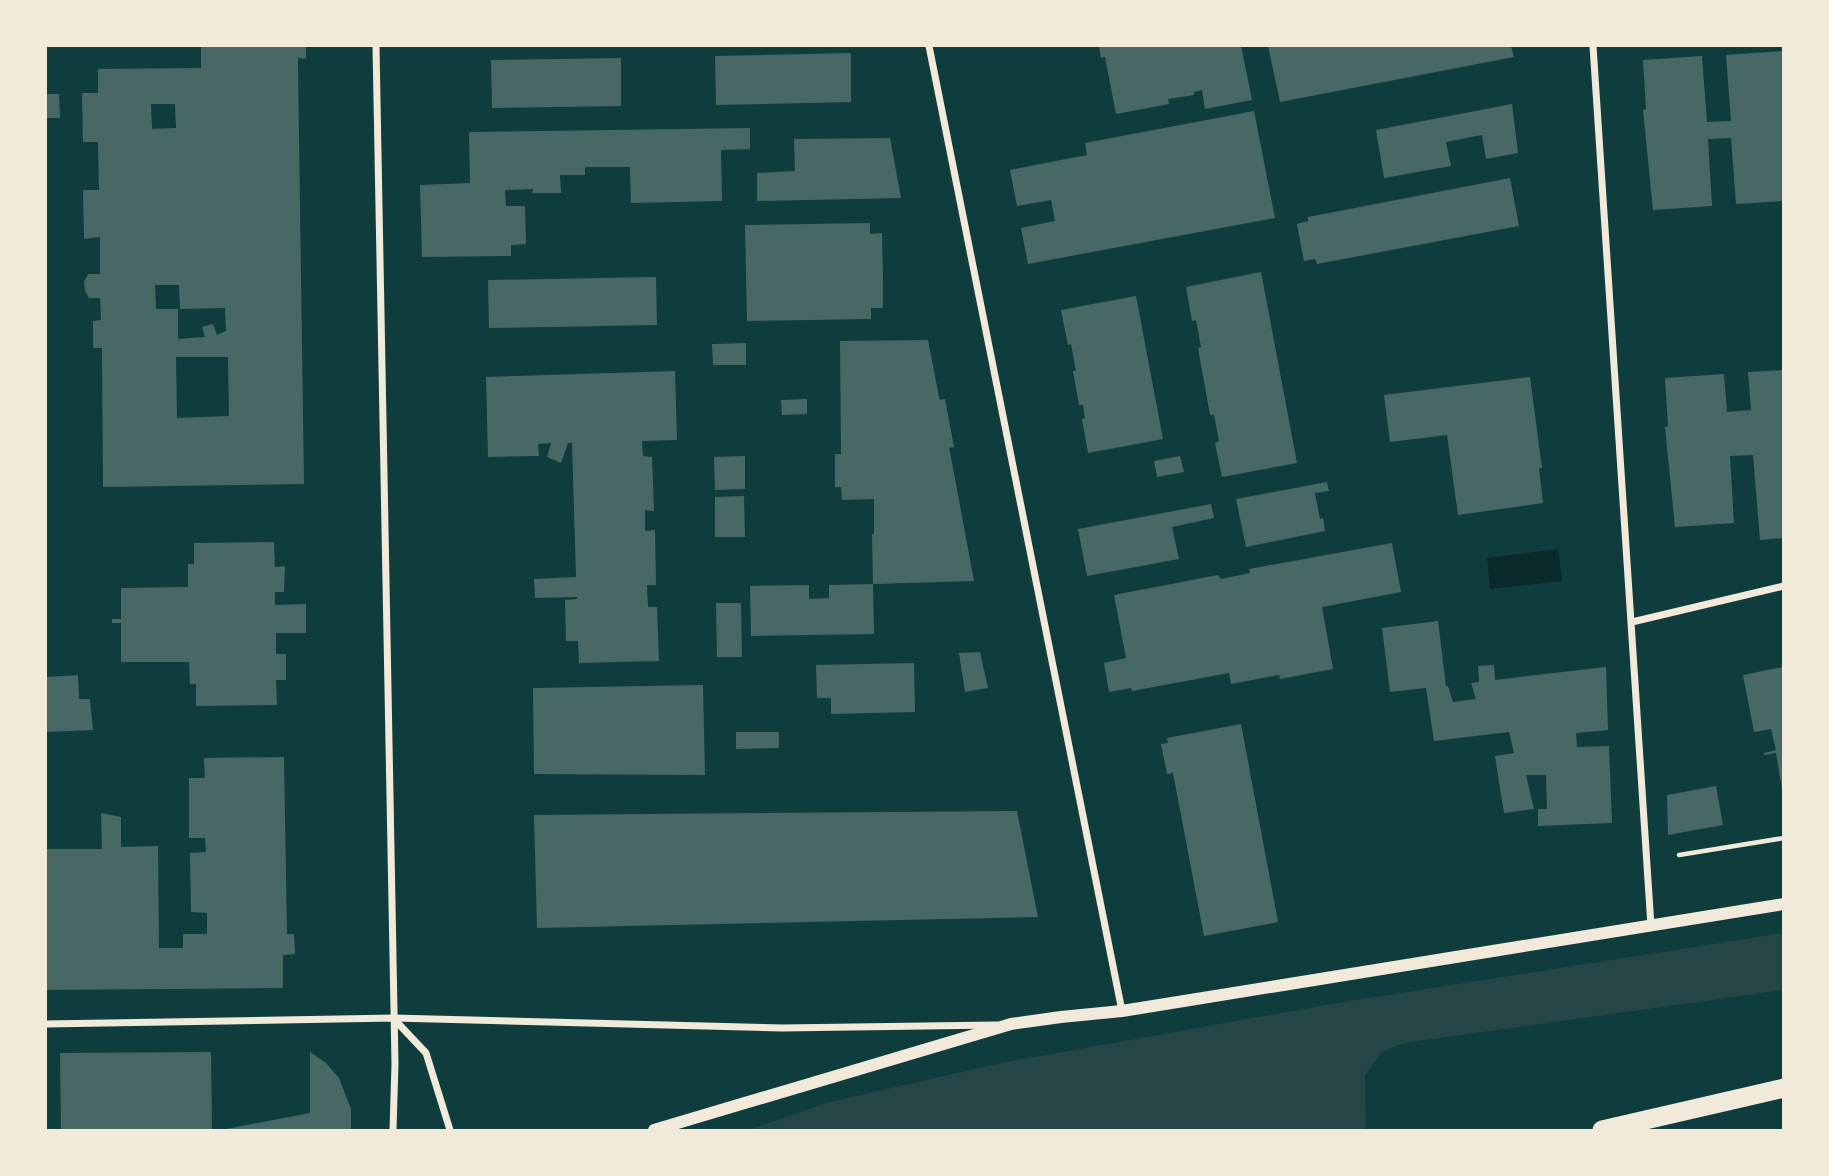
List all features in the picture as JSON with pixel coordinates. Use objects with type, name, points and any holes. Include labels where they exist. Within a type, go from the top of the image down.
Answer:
[{"type":"highway","points":[[1602,1130],[1783,1088]]},
{"type":"street","points":[[376,46],[395,1064],[393,1130]]},
{"type":"street","points":[[929,46],[1122,1012]]},
{"type":"street","points":[[1593,46],[1651,926]]},
{"type":"street","points":[[1632,622],[1783,586]]},
{"type":"street","points":[[46,1024],[394,1018],[782,1028],[1011,1024],[1122,1012],[1783,904]]},
{"type":"street","points":[[394,1018],[426,1053],[450,1130]]},
{"type":"street","points":[[654,1130],[1011,1024]]},
{"type":"path","points":[[1647,860],[1783,838]]},
{"type":"shaded area","points":[[1558,549],[1562,581],[1490,589],[1487,558]]},
{"type":"shaded area","points":[[1783,933],[1783,990],[1404,1043],[1382,1052],[1365,1075],[1366,1130],[748,1130],[830,1102],[1001,1063],[1337,1003]]},
{"type":"building","points":[[201,46],[306,46],[306,59],[298,58],[304,484],[103,487],[102,348],[93,348],[93,321],[101,320],[100,298],[89,298],[84,282],[88,274],[100,274],[100,237],[84,239],[83,190],[99,190],[98,142],[83,142],[82,93],[98,93],[98,69],[201,68]],"holes":[[[151,104],[175,104],[176,128],[152,129]],[[155,285],[179,285],[180,309],[225,308],[226,331],[217,335],[213,324],[202,327],[205,337],[178,339],[178,309],[156,309]],[[176,357],[228,357],[229,416],[177,418]]]},
{"type":"building","points":[[1099,46],[1241,46],[1252,100],[1205,109],[1202,90],[1194,92],[1194,95],[1168,99],[1169,104],[1116,114],[1105,57],[1101,58]]},
{"type":"building","points":[[1268,46],[1511,46],[1514,57],[1280,102]]},
{"type":"building","points":[[1783,51],[1783,201],[1736,204],[1731,138],[1708,139],[1712,206],[1653,210],[1643,110],[1646,109],[1643,60],[1702,56],[1707,122],[1731,121],[1726,55]]},
{"type":"building","points":[[851,53],[851,102],[716,105],[715,56]]},
{"type":"building","points":[[621,58],[621,106],[492,108],[491,60]]},
{"type":"building","points":[[46,94],[59,94],[60,118],[46,118]]},
{"type":"building","points":[[1512,104],[1518,153],[1486,159],[1482,135],[1446,142],[1451,166],[1384,178],[1376,130]]},
{"type":"building","points":[[1254,111],[1275,218],[1028,264],[1021,228],[1055,221],[1051,200],[1017,206],[1010,170],[1087,155],[1085,143]]},
{"type":"building","points":[[750,128],[750,149],[721,150],[722,201],[631,203],[630,167],[585,167],[585,175],[560,175],[561,193],[532,193],[533,189],[505,190],[506,206],[525,206],[526,244],[511,245],[511,256],[422,257],[420,185],[470,183],[469,132]]},
{"type":"building","points":[[890,138],[901,198],[757,201],[757,173],[795,171],[794,139]]},
{"type":"building","points":[[1510,178],[1519,226],[1317,264],[1315,259],[1304,261],[1297,224],[1308,221],[1308,217]]},
{"type":"building","points":[[870,223],[870,234],[882,233],[883,279],[883,308],[871,308],[871,319],[747,321],[745,225]]},
{"type":"building","points":[[1261,272],[1297,463],[1222,477],[1215,443],[1219,441],[1214,415],[1210,415],[1198,348],[1201,347],[1196,320],[1192,321],[1186,287]]},
{"type":"building","points":[[656,277],[657,325],[489,328],[488,280]]},
{"type":"building","points":[[1136,296],[1163,439],[1088,453],[1082,419],[1085,418],[1083,405],[1079,405],[1071,344],[1068,345],[1061,310]]},
{"type":"building","points":[[928,340],[939,397],[940,400],[945,399],[954,447],[949,448],[974,581],[873,584],[874,499],[842,500],[841,487],[835,487],[835,454],[841,454],[840,341]]},
{"type":"building","points":[[746,343],[746,365],[713,365],[712,344]]},
{"type":"building","points":[[1783,370],[1783,538],[1760,540],[1753,455],[1730,456],[1734,523],[1675,527],[1665,427],[1668,426],[1665,378],[1724,374],[1727,412],[1751,410],[1748,372]]},
{"type":"building","points":[[675,371],[677,440],[642,441],[643,456],[652,457],[654,511],[645,510],[645,531],[655,530],[656,585],[647,585],[648,607],[657,607],[659,661],[579,663],[578,641],[566,641],[565,600],[577,597],[535,598],[534,579],[576,577],[572,443],[568,443],[561,463],[547,457],[551,443],[538,444],[539,456],[488,457],[486,377]]},
{"type":"building","points":[[1530,377],[1542,468],[1539,468],[1543,503],[1458,515],[1447,435],[1390,442],[1384,395]]},
{"type":"building","points":[[807,399],[807,414],[782,415],[781,400]]},
{"type":"building","points":[[745,456],[745,489],[715,490],[714,457]]},
{"type":"building","points":[[1180,456],[1184,472],[1157,477],[1154,461]]},
{"type":"building","points":[[1327,482],[1329,491],[1315,493],[1325,531],[1246,547],[1236,499]]},
{"type":"building","points":[[744,496],[745,537],[715,537],[715,497]]},
{"type":"building","points":[[1211,504],[1214,518],[1172,527],[1179,559],[1087,576],[1078,529]]},
{"type":"building","points":[[274,542],[275,567],[285,566],[284,592],[275,592],[275,605],[306,604],[306,633],[276,633],[276,654],[286,654],[286,680],[276,680],[277,705],[196,706],[196,684],[190,684],[189,662],[121,662],[121,623],[112,623],[112,619],[121,619],[121,588],[188,587],[188,564],[194,564],[194,543]]},
{"type":"building","points":[[1392,543],[1401,592],[1322,607],[1333,669],[1280,679],[1279,675],[1231,684],[1229,673],[1132,691],[1131,688],[1109,692],[1104,663],[1126,658],[1114,595],[1218,575],[1221,579],[1250,573],[1249,569]]},
{"type":"building","points":[[873,584],[874,634],[751,636],[750,586],[809,585],[809,599],[829,598],[829,585]]},
{"type":"building","points":[[716,603],[741,603],[742,657],[717,657]]},
{"type":"building","points":[[1438,621],[1446,686],[1453,702],[1476,699],[1471,683],[1479,682],[1478,666],[1494,665],[1495,680],[1606,667],[1608,730],[1576,733],[1577,747],[1609,746],[1612,823],[1538,826],[1538,809],[1547,809],[1546,775],[1526,775],[1534,809],[1504,813],[1495,756],[1514,753],[1509,732],[1434,741],[1426,688],[1390,692],[1382,628]]},
{"type":"building","points":[[980,652],[988,688],[965,692],[959,653]]},
{"type":"building","points":[[914,663],[915,712],[831,714],[831,698],[817,698],[816,665]]},
{"type":"building","points":[[1783,667],[1782,789],[1776,753],[1764,755],[1776,750],[1771,729],[1754,732],[1743,675]]},
{"type":"building","points":[[78,675],[79,699],[90,699],[93,730],[46,732],[46,677]]},
{"type":"building","points":[[703,685],[705,775],[534,774],[533,688]]},
{"type":"building","points":[[1241,724],[1278,922],[1204,936],[1173,773],[1167,774],[1161,744],[1168,743],[1167,738]]},
{"type":"building","points":[[736,732],[779,732],[779,748],[736,749]]},
{"type":"building","points":[[284,757],[287,934],[294,934],[295,954],[283,955],[283,988],[46,990],[46,849],[102,849],[101,813],[121,817],[121,847],[158,846],[159,948],[183,948],[183,934],[207,934],[207,913],[191,912],[190,853],[206,852],[205,838],[189,838],[189,778],[205,778],[204,758]]},
{"type":"building","points":[[1716,786],[1723,825],[1668,835],[1667,795]]},
{"type":"building","points":[[1017,811],[1038,917],[537,928],[534,815]]},
{"type":"building","points":[[211,1052],[212,1130],[61,1130],[60,1053]]},
{"type":"building","points":[[310,1052],[326,1063],[339,1078],[351,1109],[351,1130],[221,1130],[310,1113]]}]
